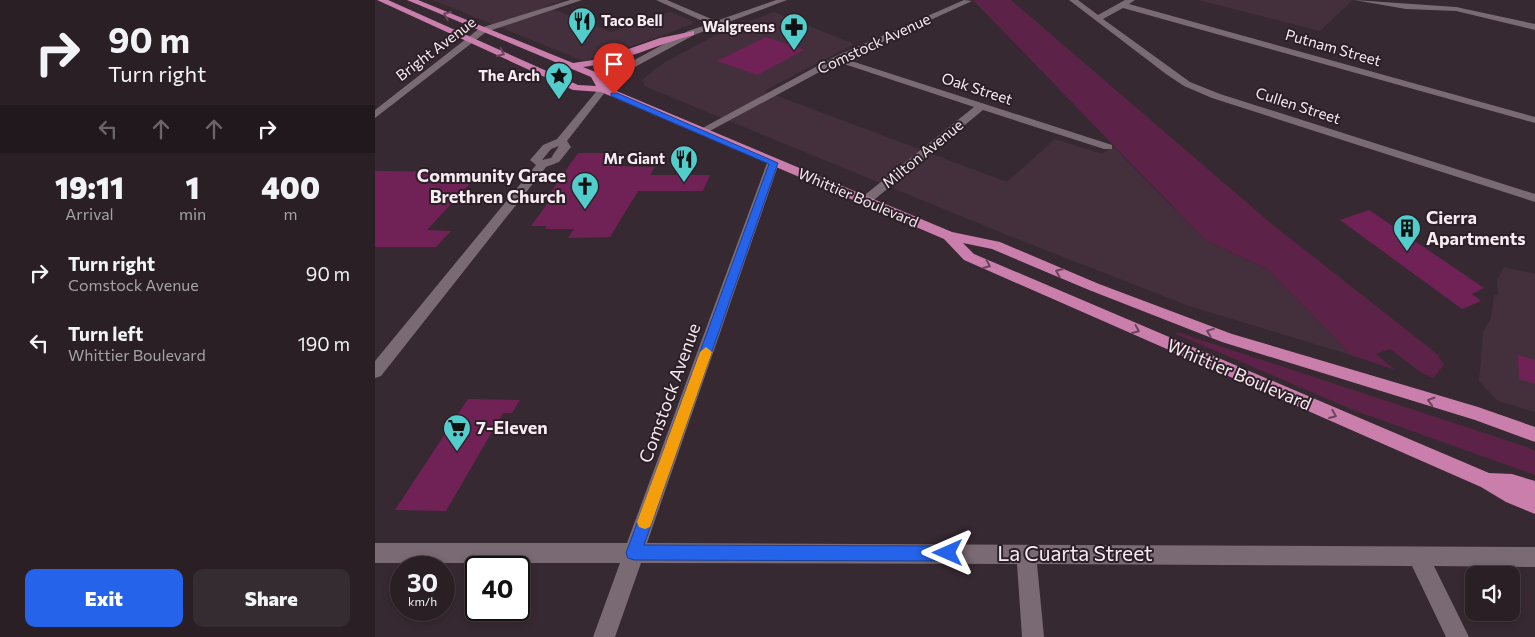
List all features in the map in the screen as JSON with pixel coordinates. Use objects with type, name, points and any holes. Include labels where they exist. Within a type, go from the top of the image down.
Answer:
[{"type":"main road","name":"Whittier Boulevard","points":[[381,0],[576,88],[603,89],[773,163],[949,236],[995,246],[1094,287],[1227,338],[1488,418],[1535,435]]},
{"type":"main road","name":"Whittier Boulevard","points":[[411,0],[595,75],[603,89]]},
{"type":"main road","points":[[570,65],[587,65],[601,62],[663,40],[691,33]]},
{"type":"main road","name":"Whittier Boulevard","points":[[949,236],[969,257],[1227,370],[1488,480],[1513,496],[1535,505]]},
{"type":"main road","points":[[1488,418],[1535,427]]},
{"type":"main road","points":[[1488,480],[1512,482],[1535,488]]},
{"type":"street","name":"Bright Avenue","points":[[375,115],[483,30],[578,0]]},
{"type":"street","points":[[660,0],[716,24]]},
{"type":"street","points":[[375,372],[542,165],[555,160],[565,147],[561,141],[603,89],[630,66],[691,33],[783,0]]},
{"type":"street","name":"Cullen Street","points":[[1073,0],[1187,84],[1216,96],[1535,198]]},
{"type":"street","points":[[1358,0],[1406,7],[1456,9],[1535,27]]},
{"type":"street","name":"Comstock Avenue","points":[[702,131],[837,59],[968,1]]},
{"type":"street","points":[[1098,18],[1127,2]]},
{"type":"street","name":"Putnam Street","points":[[1127,2],[1535,120]]},
{"type":"street","name":"Oak Street","points":[[837,59],[1108,147]]},
{"type":"street","name":"Milton Avenue","points":[[865,201],[981,106]]},
{"type":"street","name":"Comstock Avenue","points":[[603,637],[773,163]]},
{"type":"street","name":"La Cuarta Street","points":[[375,553],[1535,557]]},
{"type":"street","points":[[1026,554],[1033,637]]},
{"type":"street","points":[[1417,556],[1458,637]]},
{"type":"shaded area","points":[[433,0],[564,0],[545,6],[611,32],[670,12],[693,21],[691,25],[612,53],[583,61]]},
{"type":"shaded area","points":[[973,0],[1011,0],[1273,225],[1437,354],[1444,365],[1433,378],[1422,373],[1390,349],[1376,354],[1395,370],[1351,355],[1267,269],[1205,240]]},
{"type":"shaded area","points":[[1198,0],[1353,0],[1320,31]]},
{"type":"shaded area","points":[[774,12],[854,44],[764,91],[1007,182],[1055,139],[1102,154],[1113,146],[1205,240],[1267,269],[1351,355],[1189,306],[1012,237],[644,86],[643,79],[665,62],[720,33]]},
{"type":"shaded area","points":[[1504,267],[1535,274],[1535,412],[1498,401],[1479,381],[1483,332],[1491,318],[1494,295],[1498,295],[1497,280]]},
{"type":"shaded area","points":[[1177,332],[1527,447],[1535,451],[1535,475],[1353,410],[1176,334]]},
{"type":"building","name":"Walgreens","points":[[766,37],[804,50],[757,75],[717,61]]},
{"type":"building","name":"Community Grace Brethren Church","points":[[578,153],[622,153],[613,166],[655,167],[650,175],[710,175],[703,191],[638,191],[610,237],[568,238],[574,229],[545,229],[547,226],[531,226],[554,195],[549,195]]},
{"type":"building","points":[[375,171],[467,172],[462,177],[476,177],[427,230],[451,231],[436,247],[375,247]]},
{"type":"building","name":"Cierra Apartments","points":[[1369,210],[1484,288],[1472,294],[1481,301],[1462,309],[1340,220]]},
{"type":"building","points":[[1518,355],[1535,360],[1535,384],[1519,379]]},
{"type":"building","name":"7-Eleven","points":[[468,399],[520,400],[512,413],[503,413],[446,511],[395,510]]},
{"type":"slow traffic","points":[[645,522],[706,352]]},
{"type":"place","name":"Taco Bell","points":[[582,45]]},
{"type":"place","name":"Walgreens","points":[[794,51]]},
{"type":"place","name":"The Arch","points":[[559,100]]},
{"type":"place","name":"Mr Giant","points":[[684,183]]},
{"type":"place","name":"Community Grace Brethren Church","points":[[585,210]]},
{"type":"place","name":"Cierra Apartments","points":[[1407,252]]},
{"type":"place","name":"7-Eleven","points":[[457,452]]},
{"type":"route","points":[[614,94],[773,163],[634,553],[948,553]]}]
